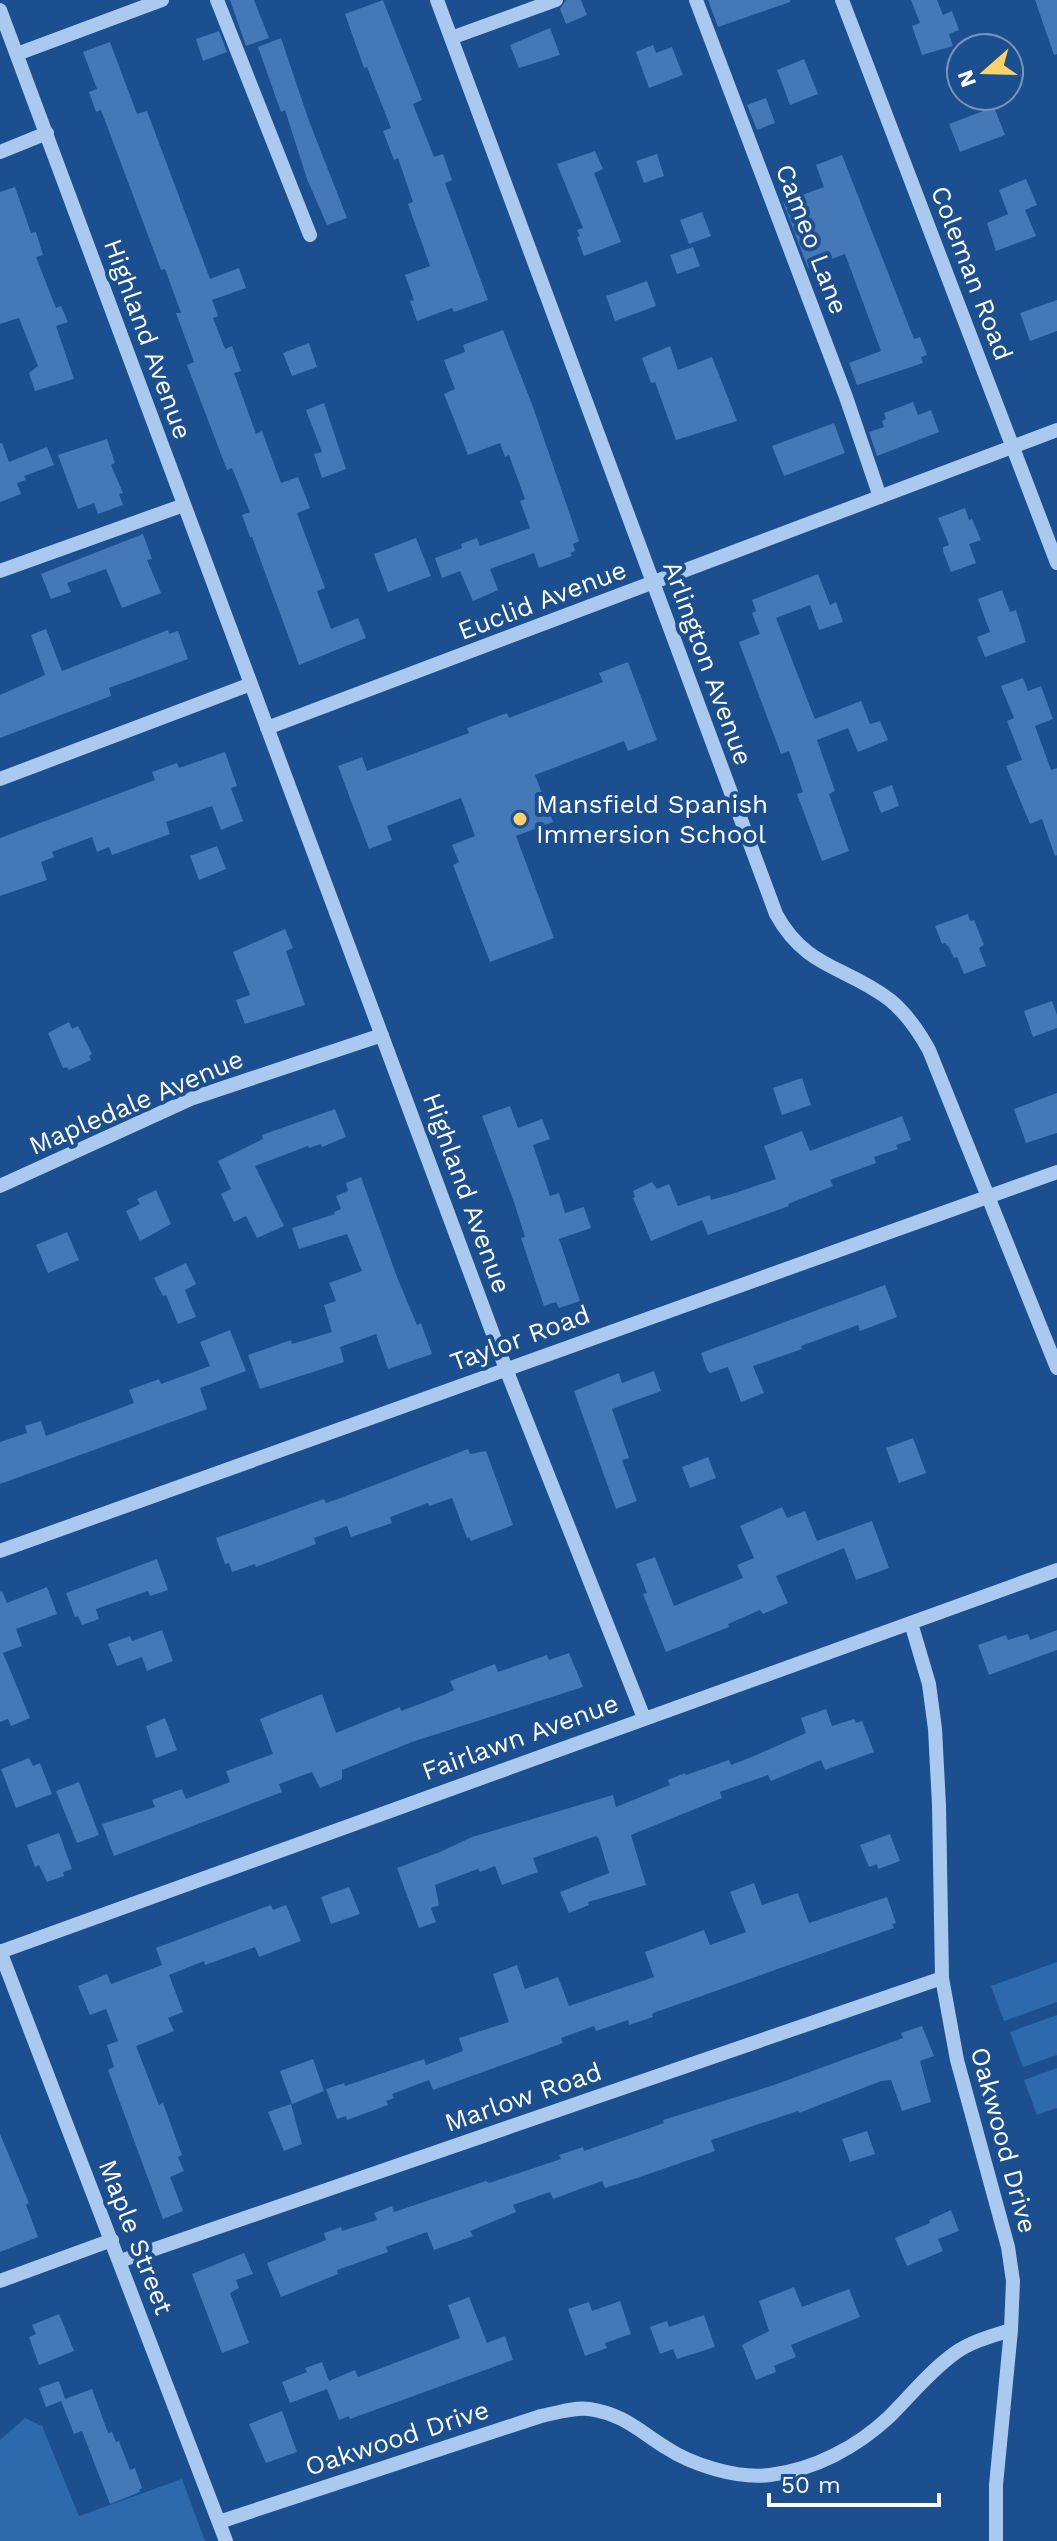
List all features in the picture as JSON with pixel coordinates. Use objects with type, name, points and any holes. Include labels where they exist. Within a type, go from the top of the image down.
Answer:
[{"type":"street","points":[[17,54],[162,0]]},
{"type":"street","points":[[217,0],[310,235]]},
{"type":"street","name":"Arlington Avenue","points":[[437,0],[781,923],[799,947],[814,959],[888,999],[918,1030],[929,1050],[1057,1368]]},
{"type":"street","points":[[451,38],[556,0]]},
{"type":"street","name":"Cameo Lane","points":[[696,0],[846,397],[880,497]]},
{"type":"street","name":"Coleman Road","points":[[842,0],[1057,563]]},
{"type":"street","name":"Highland Avenue","points":[[0,10],[506,1369],[644,1718]]},
{"type":"street","points":[[0,152],[47,133]]},
{"type":"street","name":"Euclid Avenue","points":[[267,728],[1057,430]]},
{"type":"street","points":[[0,571],[184,505]]},
{"type":"street","points":[[0,779],[251,684]]},
{"type":"street","name":"Mapledale Avenue","points":[[0,1186],[193,1098],[382,1035]]},
{"type":"street","name":"Taylor Road","points":[[0,1551],[1057,1172]]},
{"type":"street","name":"Fairlawn Avenue","points":[[0,1951],[1057,1570]]},
{"type":"street","name":"Oakwood Drive","points":[[219,2522],[541,2416],[586,2408],[629,2421],[665,2448],[686,2459],[766,2476],[790,2471],[843,2451],[885,2420],[955,2354],[975,2342],[1011,2330],[1013,2281],[1008,2247],[957,2060],[942,1978],[935,1729],[929,1684],[911,1623]]},
{"type":"street","name":"Maple Street","points":[[0,1951],[226,2541]]},
{"type":"street","name":"Marlow Road","points":[[120,2261],[942,1978]]},
{"type":"street","points":[[0,2281],[112,2240]]},
{"type":"street","points":[[996,2541],[996,2485],[1011,2330]]},
{"type":"shaded area","points":[[1057,1962],[1057,2002],[1004,2021],[991,1986]]},
{"type":"shaded area","points":[[1057,2015],[1057,2055],[1023,2067],[1010,2032]]},
{"type":"shaded area","points":[[1057,2068],[1057,2108],[1037,2115],[1024,2080]]},
{"type":"shaded area","points":[[25,2418],[42,2426],[79,2516],[182,2479],[205,2541],[0,2541],[0,2440]]},
{"type":"building","points":[[230,0],[254,0],[269,38],[246,46]]},
{"type":"building","points":[[383,0],[422,100],[413,104],[434,157],[443,154],[452,180],[445,183],[488,300],[454,312],[452,308],[417,321],[405,275],[430,266],[408,204],[413,202],[398,158],[394,160],[383,131],[391,128],[367,67],[364,68],[345,14]]},
{"type":"building","points":[[566,0],[581,0],[587,15],[566,24],[560,9]]},
{"type":"building","points":[[708,0],[790,0],[790,2],[718,27]]},
{"type":"building","points":[[911,0],[937,0],[943,15],[952,11],[959,30],[945,32],[945,48],[922,55],[912,26],[920,23]]},
{"type":"building","points":[[1035,0],[1057,0],[1057,54],[1054,55]]},
{"type":"building","points":[[550,28],[560,55],[519,68],[510,45]]},
{"type":"building","points":[[219,31],[227,52],[203,61],[196,39]]},
{"type":"building","points":[[281,38],[347,218],[327,225],[307,179],[285,110],[281,112],[258,47]]},
{"type":"building","points":[[110,42],[137,114],[147,111],[210,279],[239,268],[246,288],[212,300],[218,316],[213,318],[225,349],[232,346],[241,371],[234,373],[256,434],[262,431],[281,483],[298,477],[310,508],[297,513],[325,588],[317,591],[331,629],[358,618],[366,638],[299,665],[242,515],[250,512],[232,468],[227,470],[187,365],[194,362],[176,313],[181,313],[165,269],[161,270],[101,110],[96,112],[89,92],[97,89],[83,52]]},
{"type":"building","points":[[653,45],[656,53],[672,47],[683,75],[649,88],[636,52]]},
{"type":"building","points":[[804,59],[818,94],[790,105],[777,70]]},
{"type":"building","points":[[766,98],[775,123],[757,130],[747,105]]},
{"type":"building","points":[[981,112],[996,112],[1005,135],[960,152],[949,124]]},
{"type":"building","points":[[595,151],[603,169],[594,173],[621,242],[584,256],[577,237],[580,236],[577,230],[583,228],[557,164]]},
{"type":"building","points":[[657,154],[664,176],[644,183],[636,161]]},
{"type":"building","points":[[842,155],[914,339],[920,337],[927,355],[921,357],[923,363],[857,385],[849,363],[881,351],[845,254],[808,268],[783,202],[824,187],[816,165]]},
{"type":"building","points":[[1026,179],[1037,205],[1025,210],[1036,236],[996,251],[987,223],[1008,214],[999,190]]},
{"type":"building","points":[[15,187],[31,233],[36,232],[43,255],[36,257],[56,308],[61,306],[68,322],[56,326],[74,379],[35,391],[29,373],[38,366],[19,318],[0,324],[0,192]]},
{"type":"building","points":[[702,212],[711,236],[689,244],[680,220]]},
{"type":"building","points":[[693,247],[700,266],[677,274],[670,255]]},
{"type":"building","points":[[647,281],[656,306],[615,321],[606,296]]},
{"type":"building","points":[[1057,300],[1057,331],[1030,341],[1020,313]]},
{"type":"building","points":[[503,330],[579,541],[573,544],[575,551],[570,553],[572,556],[539,568],[534,553],[490,569],[498,590],[473,601],[460,571],[442,578],[435,558],[462,548],[461,544],[477,538],[480,546],[530,528],[520,501],[525,499],[509,455],[505,457],[500,443],[468,455],[444,394],[455,389],[444,360],[465,352],[463,345]]},
{"type":"building","points":[[309,343],[317,367],[292,376],[283,353]]},
{"type":"building","points":[[670,346],[678,370],[712,357],[737,421],[676,440],[655,382],[651,383],[642,358]]},
{"type":"building","points":[[913,402],[918,415],[931,410],[939,432],[877,456],[869,432],[884,427],[884,413]]},
{"type":"building","points":[[324,403],[346,469],[322,478],[314,454],[322,452],[306,410]]},
{"type":"building","points":[[834,423],[845,453],[784,476],[772,446]]},
{"type":"building","points":[[107,439],[115,463],[111,465],[123,493],[119,494],[123,505],[98,514],[94,503],[78,509],[58,455]]},
{"type":"building","points":[[0,443],[9,462],[47,447],[54,465],[24,476],[26,480],[17,483],[21,494],[0,502]]},
{"type":"building","points":[[965,508],[981,540],[969,544],[976,563],[951,572],[943,551],[943,547],[949,545],[938,518]]},
{"type":"building","points":[[143,534],[152,559],[147,560],[161,593],[122,608],[106,569],[67,583],[71,592],[51,599],[41,574]]},
{"type":"building","points":[[416,538],[431,576],[388,592],[374,554]]},
{"type":"building","points":[[818,574],[830,605],[836,602],[843,622],[819,630],[810,605],[776,618],[812,712],[815,719],[861,701],[870,724],[880,721],[888,740],[858,752],[848,728],[817,740],[835,791],[829,794],[849,851],[822,861],[797,794],[803,792],[789,751],[781,754],[739,642],[760,634],[752,613],[756,611],[752,600]]},
{"type":"building","points":[[1002,590],[1010,612],[1016,610],[1026,642],[985,657],[977,637],[990,632],[978,599]]},
{"type":"building","points":[[46,629],[62,671],[168,630],[169,634],[178,631],[188,659],[109,688],[111,696],[0,738],[0,695],[45,675],[31,635]]},
{"type":"building","points":[[628,662],[657,740],[628,751],[624,741],[535,775],[553,822],[516,836],[554,938],[490,962],[453,865],[459,862],[452,845],[475,836],[461,798],[387,826],[392,840],[369,849],[338,766],[362,757],[367,771],[469,733],[467,728],[507,713],[509,718],[603,682],[599,673]]},
{"type":"building","points":[[1023,678],[1028,691],[1041,686],[1053,719],[1035,726],[1051,770],[1057,768],[1055,856],[1042,819],[1030,824],[1006,766],[1022,760],[1007,721],[1014,718],[1001,686]]},
{"type":"building","points":[[225,752],[237,786],[231,788],[243,821],[221,830],[212,806],[166,822],[170,834],[112,855],[109,847],[97,852],[92,837],[52,852],[54,857],[41,862],[47,880],[0,896],[0,838],[155,780],[152,772],[177,763],[179,768]]},
{"type":"building","points":[[892,785],[899,806],[881,813],[873,792]]},
{"type":"building","points":[[217,846],[226,869],[199,880],[190,856]]},
{"type":"building","points":[[968,914],[970,921],[974,920],[984,945],[979,948],[986,966],[964,974],[957,957],[954,958],[945,943],[942,944],[935,926]]},
{"type":"building","points":[[285,929],[293,948],[286,951],[305,1005],[245,1024],[236,1000],[250,995],[233,952]]},
{"type":"building","points":[[1052,1001],[1057,1028],[1033,1037],[1024,1011]]},
{"type":"building","points":[[69,1022],[72,1029],[78,1026],[92,1054],[89,1056],[91,1060],[69,1070],[63,1068],[48,1033]]},
{"type":"building","points":[[802,1078],[811,1105],[782,1115],[773,1088]]},
{"type":"building","points":[[1057,1093],[1057,1133],[1026,1143],[1014,1109]]},
{"type":"building","points":[[510,1106],[518,1128],[542,1119],[550,1139],[533,1145],[550,1196],[559,1193],[565,1213],[584,1207],[591,1228],[559,1239],[580,1301],[559,1308],[556,1302],[544,1306],[521,1238],[525,1237],[514,1202],[482,1116]]},
{"type":"building","points":[[335,1109],[346,1137],[322,1147],[321,1144],[308,1146],[255,1166],[284,1226],[257,1238],[246,1216],[234,1222],[221,1194],[231,1189],[218,1161],[263,1139],[262,1135]]},
{"type":"building","points":[[902,1116],[911,1140],[896,1145],[898,1149],[874,1157],[876,1163],[830,1180],[833,1186],[789,1206],[708,1235],[702,1220],[651,1241],[633,1198],[633,1191],[652,1182],[657,1189],[669,1184],[678,1206],[710,1195],[711,1200],[735,1193],[776,1179],[764,1146],[802,1131],[810,1151]]},
{"type":"building","points":[[361,1177],[397,1277],[417,1325],[421,1323],[432,1354],[388,1369],[376,1334],[340,1347],[344,1362],[260,1389],[248,1355],[291,1340],[292,1344],[332,1332],[324,1305],[336,1301],[329,1283],[362,1271],[347,1234],[299,1249],[292,1228],[335,1214],[341,1209],[336,1196],[348,1191],[346,1183]]},
{"type":"building","points":[[156,1190],[171,1224],[140,1241],[126,1211],[140,1204],[137,1199]]},
{"type":"building","points":[[67,1232],[79,1260],[48,1273],[36,1245]]},
{"type":"building","points":[[186,1263],[196,1284],[185,1290],[196,1317],[178,1324],[166,1295],[163,1296],[154,1278]]},
{"type":"building","points":[[885,1285],[897,1317],[860,1331],[858,1325],[753,1366],[764,1393],[741,1402],[728,1367],[710,1373],[707,1370],[701,1353]]},
{"type":"building","points":[[230,1330],[246,1371],[200,1388],[207,1409],[0,1484],[0,1442],[27,1433],[25,1426],[41,1421],[46,1436],[134,1403],[129,1390],[159,1379],[161,1384],[210,1366],[200,1342]]},
{"type":"building","points":[[654,1371],[661,1391],[612,1409],[629,1458],[622,1460],[637,1501],[616,1509],[574,1391],[619,1373],[622,1383]]},
{"type":"building","points":[[913,1438],[926,1473],[899,1483],[886,1448]]},
{"type":"building","points":[[468,1449],[470,1454],[486,1451],[513,1525],[471,1541],[467,1538],[452,1498],[390,1517],[392,1523],[351,1537],[347,1526],[314,1538],[316,1544],[256,1567],[255,1564],[232,1572],[229,1563],[225,1564],[216,1538],[324,1499],[326,1503],[338,1499]]},
{"type":"building","points":[[708,1457],[716,1478],[690,1488],[682,1467]]},
{"type":"building","points":[[782,1507],[787,1518],[805,1511],[817,1541],[872,1521],[889,1568],[856,1580],[844,1548],[776,1576],[788,1603],[763,1614],[760,1610],[728,1624],[729,1627],[666,1652],[643,1594],[647,1593],[636,1564],[655,1557],[674,1606],[743,1578],[737,1565],[754,1558],[740,1526]]},
{"type":"building","points":[[157,1559],[168,1590],[150,1596],[148,1591],[96,1609],[99,1619],[82,1625],[78,1616],[75,1617],[66,1593]]},
{"type":"building","points":[[47,1587],[57,1614],[16,1629],[22,1646],[3,1653],[30,1718],[11,1726],[8,1719],[0,1722],[0,1592],[7,1603]]},
{"type":"building","points":[[162,1630],[173,1661],[147,1671],[142,1657],[117,1666],[108,1644],[130,1636],[132,1641]]},
{"type":"building","points":[[1057,1630],[1057,1650],[989,1675],[978,1645],[1006,1635],[1008,1640],[1028,1634],[1030,1640]]},
{"type":"building","points":[[569,1653],[583,1687],[412,1742],[342,1770],[342,1779],[320,1788],[312,1772],[279,1784],[282,1792],[114,1856],[102,1824],[155,1807],[152,1800],[182,1789],[186,1799],[230,1782],[226,1771],[273,1754],[260,1719],[322,1694],[336,1733],[400,1707],[401,1711],[446,1694],[454,1690],[450,1681],[495,1664],[498,1672],[547,1655],[549,1660]]},
{"type":"building","points":[[826,1709],[832,1726],[854,1719],[856,1723],[862,1721],[874,1752],[825,1770],[821,1760],[771,1781],[768,1775],[720,1792],[722,1798],[631,1835],[646,1885],[588,1902],[589,1905],[569,1913],[560,1892],[609,1873],[596,1836],[533,1858],[538,1872],[502,1885],[495,1866],[435,1885],[439,1905],[431,1908],[436,1922],[419,1928],[397,1868],[472,1837],[613,1795],[616,1807],[670,1785],[668,1780],[685,1773],[729,1760],[731,1765],[806,1733],[801,1718]]},
{"type":"building","points":[[165,1718],[177,1750],[156,1758],[146,1726]]},
{"type":"building","points":[[29,1758],[33,1766],[40,1763],[52,1794],[16,1808],[1,1769]]},
{"type":"building","points":[[79,1782],[99,1835],[77,1843],[56,1791]]},
{"type":"building","points":[[59,1833],[72,1869],[63,1872],[64,1876],[47,1882],[39,1865],[35,1867],[27,1845]]},
{"type":"building","points":[[890,1834],[900,1861],[878,1869],[877,1864],[869,1867],[860,1845]]},
{"type":"building","points":[[754,1883],[762,1905],[798,1893],[809,1923],[887,1897],[896,1923],[892,1924],[894,1928],[656,2012],[652,2014],[653,2017],[629,2025],[628,2020],[596,2031],[594,2026],[561,2038],[563,2043],[433,2090],[429,2080],[392,2094],[394,2098],[386,2101],[388,2105],[347,2120],[346,2116],[337,2119],[326,2089],[344,2083],[345,2086],[424,2059],[426,2065],[463,2051],[459,2038],[509,2022],[493,1974],[517,1965],[525,1989],[558,1977],[569,2006],[654,1977],[645,1952],[704,1930],[710,1945],[746,1932],[730,1892]]},
{"type":"building","points":[[349,1887],[360,1914],[331,1924],[321,1897]]},
{"type":"building","points":[[271,1905],[273,1910],[286,1905],[301,1941],[259,1957],[255,1947],[205,1965],[204,1961],[169,1975],[183,2012],[168,2018],[174,2031],[136,2046],[159,2105],[163,2103],[182,2155],[178,2157],[184,2171],[170,2177],[183,2211],[163,2219],[108,2070],[114,2067],[107,2045],[118,2041],[106,2009],[90,2015],[78,1986],[107,1974],[111,1984],[162,1965],[156,1948]]},
{"type":"building","points":[[922,2026],[934,2056],[920,2061],[931,2102],[902,2111],[891,2080],[881,2081],[799,2113],[711,2140],[715,2151],[637,2178],[605,2188],[602,2181],[553,2199],[550,2192],[513,2205],[516,2212],[470,2231],[473,2236],[434,2250],[427,2232],[386,2247],[388,2252],[337,2270],[338,2274],[281,2297],[267,2263],[326,2240],[324,2233],[377,2220],[374,2213],[392,2206],[394,2212],[561,2159],[559,2155],[583,2147],[584,2151],[664,2123],[663,2120],[771,2086],[903,2038],[901,2033]]},
{"type":"building","points":[[313,2059],[324,2091],[292,2104],[280,2071]]},
{"type":"building","points":[[291,2104],[302,2144],[284,2151],[268,2112]]},
{"type":"building","points":[[867,2131],[875,2154],[850,2162],[842,2139]]},
{"type":"building","points":[[0,2134],[29,2203],[26,2205],[38,2237],[0,2252]]},
{"type":"building","points":[[951,2210],[959,2231],[938,2239],[943,2251],[907,2266],[895,2238]]},
{"type":"building","points":[[244,2253],[253,2274],[236,2280],[239,2288],[230,2293],[249,2343],[222,2353],[192,2274]]},
{"type":"building","points":[[794,2287],[802,2307],[849,2289],[860,2317],[791,2345],[796,2357],[774,2366],[776,2372],[756,2380],[742,2345],[769,2331],[759,2301]]},
{"type":"building","points":[[469,2297],[487,2343],[505,2336],[513,2360],[350,2419],[349,2416],[339,2420],[327,2389],[290,2403],[282,2382],[307,2372],[305,2368],[322,2362],[329,2381],[355,2370],[358,2377],[460,2338],[448,2305]]},
{"type":"building","points":[[620,2301],[631,2334],[605,2343],[607,2348],[585,2356],[568,2309],[589,2302],[592,2311]]},
{"type":"building","points":[[59,2314],[74,2351],[39,2365],[29,2337],[36,2334],[32,2325]]},
{"type":"building","points":[[704,2315],[715,2347],[677,2359],[673,2349],[660,2354],[650,2327],[667,2321],[669,2327]]},
{"type":"building","points":[[59,2381],[65,2399],[92,2389],[108,2433],[112,2432],[116,2442],[119,2441],[130,2470],[135,2468],[142,2488],[140,2492],[110,2504],[82,2431],[74,2434],[61,2401],[46,2407],[39,2388]]},
{"type":"building","points":[[282,2411],[297,2452],[266,2463],[249,2424]]},
{"type":"place","name":"Mansfield Spanish Immersion School","points":[[520,819]]}]
